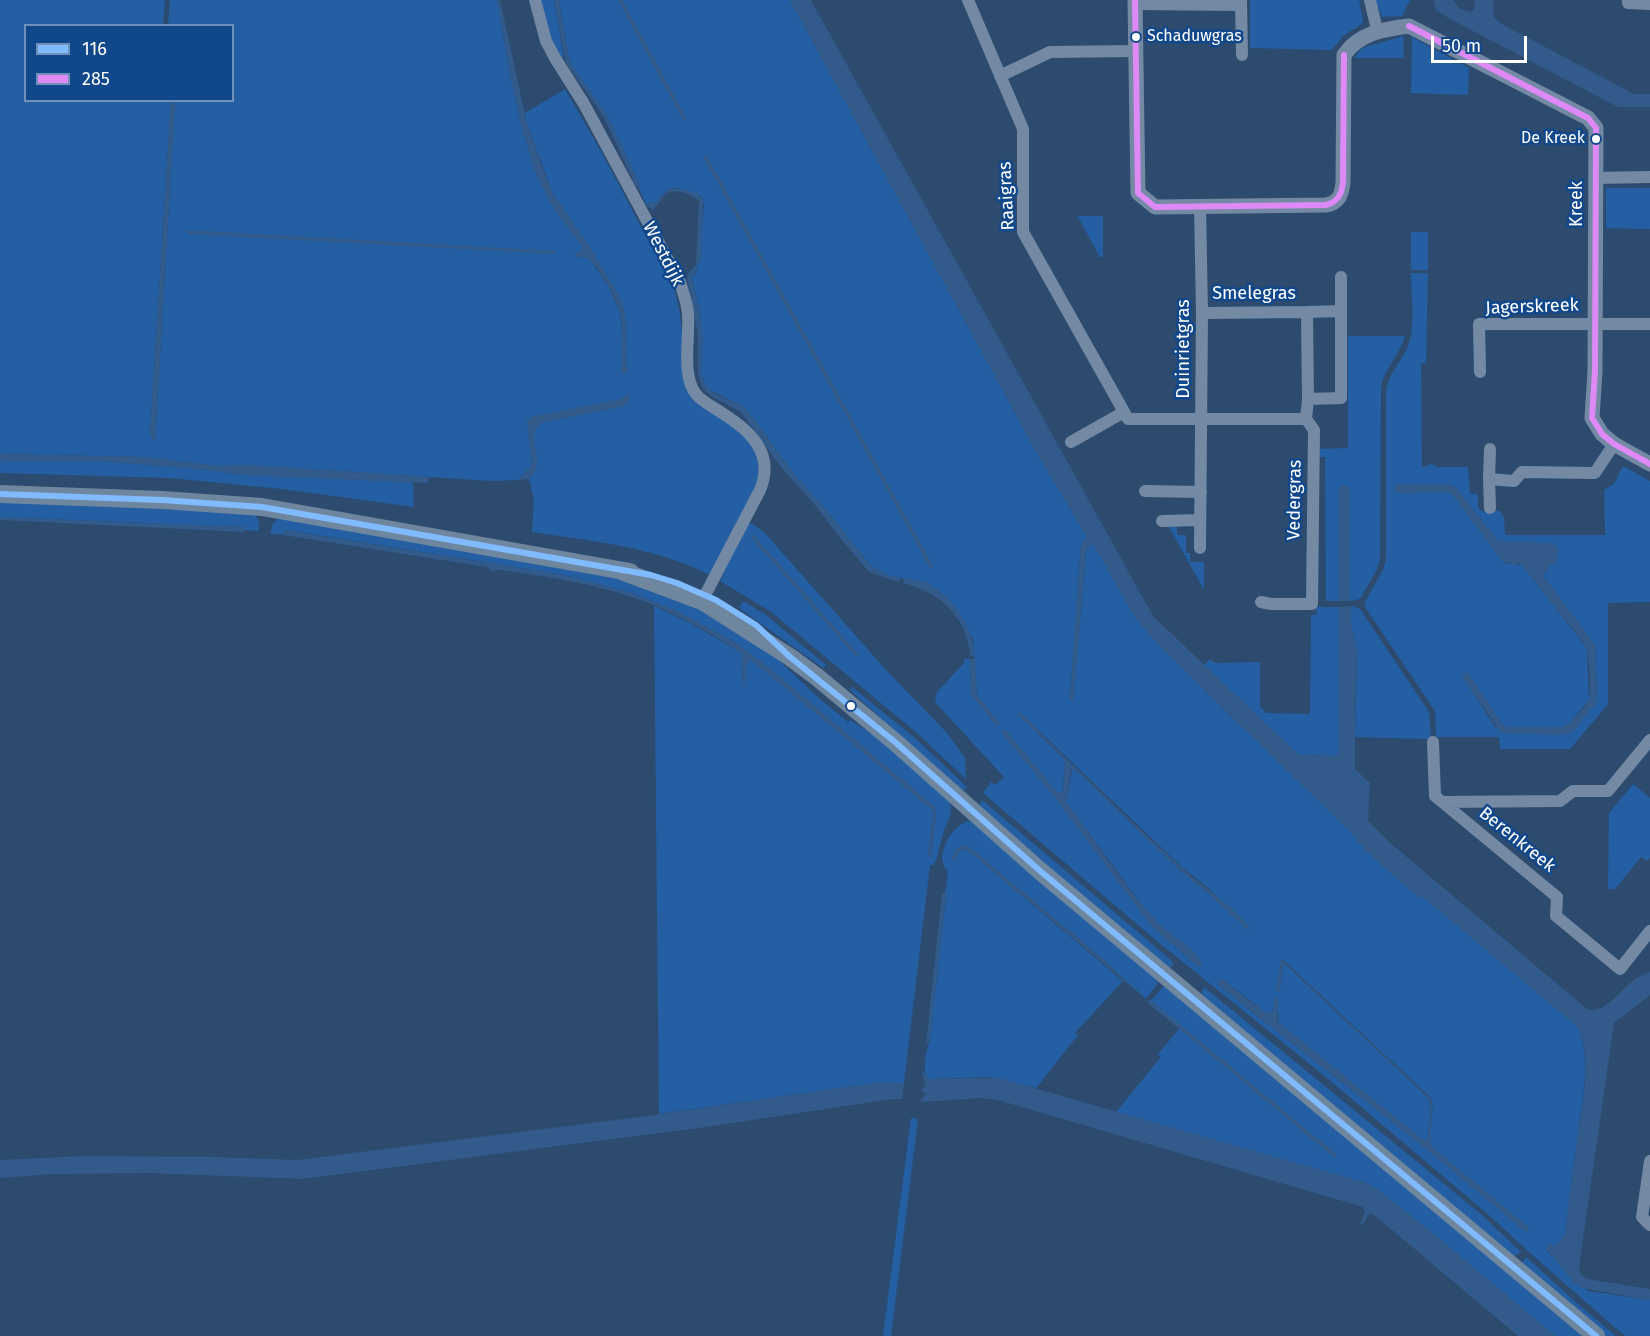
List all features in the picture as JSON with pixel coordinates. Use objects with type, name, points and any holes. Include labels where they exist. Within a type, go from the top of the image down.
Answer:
[{"type":"main road","points":[[0,494],[162,500],[262,507],[584,562],[651,575],[677,583],[790,657],[895,742],[1047,877],[1596,1336]]},
{"type":"street","name":"Westdijk","points":[[535,0],[550,50],[584,104],[680,282],[688,312],[688,374],[691,386],[698,396],[743,428],[757,445],[765,460],[766,472],[760,490],[703,598]]},
{"type":"street","name":"Raaigras","points":[[968,0],[1023,129],[1023,232],[1124,412]]},
{"type":"street","points":[[1242,55],[1241,3],[1135,2],[1138,193],[1155,207],[1326,205],[1337,201],[1342,192],[1343,182],[1344,55],[1351,46],[1377,30],[1370,0]]},
{"type":"street","points":[[1628,2],[1650,4]]},
{"type":"street","name":"Kreek","points":[[1377,30],[1409,26],[1588,118],[1596,128],[1596,324],[1592,418],[1602,434],[1614,444],[1650,464]]},
{"type":"street","points":[[1000,76],[1050,52],[1136,51]]},
{"type":"street","points":[[1596,178],[1650,177]]},
{"type":"street","name":"Duinrietgras","points":[[1200,206],[1202,313],[1200,548]]},
{"type":"street","points":[[1308,399],[1341,398],[1341,277]]},
{"type":"street","points":[[1307,312],[1341,311]]},
{"type":"street","name":"Smelegras","points":[[1202,313],[1307,312]]},
{"type":"street","name":"Vedergras","points":[[1261,602],[1312,604],[1314,430],[1306,419],[1308,399],[1307,312]]},
{"type":"street","name":"Jagerskreek","points":[[1480,372],[1479,324],[1596,324]]},
{"type":"street","points":[[1596,324],[1650,324]]},
{"type":"street","points":[[1071,442],[1124,412],[1128,419],[1306,419]]},
{"type":"street","points":[[1489,479],[1514,481],[1522,472],[1595,473],[1614,444]]},
{"type":"street","points":[[1490,448],[1490,508]]},
{"type":"street","points":[[1145,491],[1201,492]]},
{"type":"street","points":[[1162,521],[1200,520]]},
{"type":"street","points":[[1433,742],[1435,796],[1442,802],[1560,801],[1573,791],[1608,791],[1650,740]]},
{"type":"street","name":"Berenkreek","points":[[1442,802],[1557,897],[1556,916],[1620,969],[1650,931]]},
{"type":"street","points":[[1650,1161],[1642,1217],[1650,1225]]},
{"type":"shaded area","points":[[0,0],[165,0],[163,24],[24,24],[24,102],[171,102],[150,434],[155,441],[175,102],[234,102],[234,24],[168,24],[170,0],[497,0],[511,79],[535,171],[552,206],[583,247],[582,251],[575,256],[589,258],[609,287],[620,312],[627,373],[623,306],[616,290],[553,194],[527,124],[525,113],[565,89],[602,153],[674,289],[681,320],[683,374],[755,447],[762,475],[708,574],[644,551],[532,532],[534,500],[529,479],[537,465],[533,430],[543,422],[624,406],[627,395],[622,399],[530,418],[527,421],[532,462],[518,480],[491,481],[247,465],[217,466],[144,457],[0,454]]},
{"type":"shaded area","points":[[497,0],[500,0],[527,124],[553,194],[616,290],[623,306],[627,373],[622,374],[621,319],[615,298],[589,258],[575,256],[575,253],[582,251],[583,247],[552,206],[535,171],[511,79]]},
{"type":"shaded area","points":[[538,0],[554,0],[564,57],[557,58]]},
{"type":"shaded area","points":[[554,0],[559,0],[572,66],[607,115],[640,185],[636,187],[604,117],[566,63]]},
{"type":"shaded area","points":[[559,0],[790,0],[1038,455],[1087,537],[1081,544],[1070,701],[1073,700],[1086,553],[1088,546],[1093,543],[1136,619],[1207,693],[1351,832],[1365,850],[1417,896],[1423,897],[1578,1027],[1584,1054],[1585,1083],[1565,1233],[1560,1243],[1547,1251],[1588,1291],[1650,1300],[1650,1336],[1626,1336],[1612,1325],[1490,1216],[1327,1078],[1158,942],[983,793],[991,782],[995,785],[1004,777],[935,702],[937,692],[964,663],[964,659],[970,659],[971,694],[997,726],[1000,724],[977,695],[973,639],[958,611],[942,594],[927,583],[889,576],[871,566],[793,473],[744,407],[708,389],[701,374],[701,323],[692,279],[697,270],[704,205],[701,196],[678,188],[668,189],[656,202],[646,205],[638,186],[640,185],[607,115],[572,66]],"holes":[[[1020,713],[1185,870],[1206,886],[1250,928],[1248,930],[1185,875],[1076,770],[1072,769],[1066,802],[1142,905],[1158,924],[1195,954],[1199,967],[1152,927],[1056,799],[1002,732],[1004,729],[1056,791],[1063,792],[1065,760],[1018,715]],[[1282,959],[1431,1098],[1432,1111],[1430,1138],[1433,1148],[1528,1227],[1526,1232],[1424,1147],[1218,985],[1222,979],[1266,1013],[1271,1013],[1274,1008],[1278,1013],[1279,1023],[1423,1140],[1427,1140],[1431,1111],[1428,1098],[1286,965],[1283,966],[1280,990]]]},
{"type":"shaded area","points":[[790,0],[811,0],[1153,616],[1299,755],[1336,756],[1339,752],[1339,607],[1351,606],[1351,624],[1357,654],[1355,769],[1370,783],[1368,821],[1395,847],[1587,1009],[1595,1010],[1603,1007],[1640,976],[1650,972],[1650,995],[1614,1023],[1579,1267],[1581,1274],[1587,1279],[1650,1289],[1650,1300],[1582,1288],[1574,1283],[1546,1248],[1548,1244],[1553,1246],[1560,1243],[1565,1233],[1586,1069],[1585,1054],[1578,1027],[1423,897],[1417,896],[1365,850],[1351,832],[1158,645],[1136,619],[1093,544],[1088,546],[1086,553],[1073,701],[1070,701],[1081,544],[1087,537],[1038,455]]},
{"type":"shaded area","points":[[1250,0],[1359,0],[1363,20],[1362,24],[1344,35],[1332,50],[1250,48]]},
{"type":"shaded area","points":[[1375,0],[1410,0],[1402,16],[1382,17]]},
{"type":"shaded area","points":[[1434,0],[1453,0],[1459,8],[1470,12],[1474,9],[1475,0],[1493,0],[1494,17],[1500,23],[1634,94],[1650,94],[1650,107],[1618,107],[1450,19],[1436,10]]},
{"type":"shaded area","points":[[1403,36],[1404,58],[1354,58],[1362,48]]},
{"type":"shaded area","points":[[1412,37],[1469,68],[1468,95],[1411,93]]},
{"type":"shaded area","points":[[171,102],[175,102],[155,441],[150,434]]},
{"type":"shaded area","points":[[678,188],[697,193],[703,200],[701,259],[692,279],[699,307],[703,340],[701,374],[704,382],[713,393],[744,407],[793,473],[871,566],[889,576],[900,577],[899,582],[869,572],[780,466],[741,412],[711,396],[703,389],[698,374],[698,334],[687,278],[696,265],[699,201],[688,194],[674,191],[666,194],[653,210],[646,205],[656,202],[668,189]]},
{"type":"shaded area","points":[[1606,188],[1650,188],[1650,229],[1606,228]]},
{"type":"shaded area","points":[[1103,216],[1103,257],[1100,257],[1078,217]]},
{"type":"shaded area","points":[[186,230],[555,251],[555,254],[187,234]]},
{"type":"shaded area","points":[[1411,232],[1428,232],[1428,270],[1411,270]]},
{"type":"shaded area","points":[[1411,273],[1428,273],[1426,363],[1421,363],[1422,467],[1432,464],[1437,467],[1468,467],[1470,494],[1478,494],[1478,507],[1481,511],[1500,511],[1504,518],[1505,535],[1605,535],[1604,490],[1614,484],[1623,466],[1650,481],[1650,602],[1608,603],[1608,704],[1570,749],[1500,749],[1499,737],[1436,737],[1435,711],[1365,607],[1365,602],[1383,570],[1386,559],[1386,392],[1390,378],[1410,340],[1413,317]],"holes":[[[1395,484],[1448,484],[1455,487],[1498,541],[1557,560],[1545,571],[1544,577],[1595,645],[1597,698],[1570,733],[1496,728],[1462,676],[1467,673],[1503,725],[1508,727],[1564,727],[1589,700],[1587,648],[1522,565],[1505,563],[1453,495]]]},
{"type":"shaded area","points":[[1348,336],[1405,336],[1385,374],[1381,388],[1380,559],[1360,599],[1350,601],[1350,495],[1349,486],[1341,486],[1339,488],[1339,601],[1326,601],[1325,457],[1315,457],[1315,449],[1348,448]]},
{"type":"shaded area","points":[[630,394],[630,399],[624,406],[543,422],[538,426],[534,436],[537,460],[534,473],[529,479],[518,480],[532,462],[527,421],[530,417],[622,399]]},
{"type":"shaded area","points":[[0,454],[144,457],[217,466],[247,465],[429,477],[428,483],[245,475],[101,461],[6,461],[0,460]]},
{"type":"shaded area","points":[[0,460],[101,461],[245,475],[413,482],[414,507],[282,489],[170,478],[0,473]]},
{"type":"shaded area","points":[[1395,484],[1448,484],[1455,487],[1498,541],[1554,543],[1558,548],[1557,560],[1545,571],[1544,577],[1595,645],[1596,703],[1570,733],[1561,735],[1501,733],[1462,676],[1468,672],[1503,725],[1508,727],[1564,727],[1581,711],[1589,699],[1589,670],[1584,643],[1522,565],[1502,561],[1453,495],[1446,492],[1400,493],[1394,491]]},
{"type":"shaded area","points":[[1349,486],[1350,495],[1350,601],[1339,601],[1339,488]]},
{"type":"shaded area","points":[[0,500],[253,514],[258,519],[259,531],[245,530],[244,527],[0,517]]},
{"type":"shaded area","points":[[0,517],[244,527],[245,530],[244,532],[0,520]]},
{"type":"shaded area","points":[[279,518],[588,568],[700,607],[774,656],[848,722],[850,720],[891,746],[948,797],[951,807],[950,817],[936,861],[930,865],[904,1083],[876,1083],[659,1114],[654,606],[690,623],[742,653],[742,681],[747,662],[749,660],[755,662],[931,809],[933,812],[928,855],[931,857],[935,807],[738,644],[677,611],[632,593],[564,575],[299,532],[284,530],[283,535],[270,533],[273,523]]},
{"type":"shaded area","points":[[751,523],[764,532],[886,670],[948,734],[965,758],[966,779],[917,733],[770,611],[720,581],[746,526]]},
{"type":"shaded area","points":[[1168,525],[1177,525],[1177,535],[1186,535],[1186,553],[1190,553],[1190,562],[1204,562],[1204,590]]},
{"type":"shaded area","points":[[284,530],[564,575],[632,593],[677,611],[738,644],[935,807],[931,857],[928,855],[933,812],[931,809],[751,660],[747,662],[745,685],[743,685],[742,653],[686,620],[641,600],[595,586],[500,570],[492,571],[487,567],[283,535]]},
{"type":"shaded area","points":[[904,578],[927,583],[953,604],[966,624],[974,656],[970,656],[964,630],[949,608],[928,592],[903,583]]},
{"type":"shaded area","points":[[743,601],[766,615],[826,665],[823,668],[739,608]]},
{"type":"shaded area","points":[[1351,606],[1360,609],[1429,712],[1431,737],[1427,739],[1355,737],[1357,654],[1351,624]]},
{"type":"shaded area","points":[[1316,607],[1339,607],[1339,752],[1336,756],[1299,755],[1204,666],[1210,659],[1215,663],[1260,662],[1260,707],[1266,713],[1310,714],[1311,615],[1317,615]]},
{"type":"shaded area","points":[[970,659],[975,659],[977,695],[1000,724],[997,726],[971,694]]},
{"type":"shaded area","points":[[852,687],[915,738],[967,787],[965,790],[960,790],[850,690]]},
{"type":"shaded area","points":[[1020,713],[1162,850],[1237,914],[1250,930],[1185,875],[1076,770],[1071,769],[1066,802],[1144,907],[1156,921],[1194,952],[1203,965],[1199,967],[1152,927],[1056,799],[1001,732],[1005,729],[1056,791],[1063,792],[1065,760],[1018,715]]},
{"type":"shaded area","points":[[1633,784],[1650,798],[1650,858],[1648,861],[1641,857],[1615,889],[1608,889],[1609,813]]},
{"type":"shaded area","points":[[982,800],[1172,961],[1173,965],[1169,970],[1041,863],[979,806]]},
{"type":"shaded area","points":[[969,821],[977,824],[1157,978],[1158,983],[1146,999],[1103,959],[969,847],[961,846],[957,855],[964,849],[970,852],[1123,981],[1075,1033],[1078,1035],[1036,1088],[990,1077],[928,1079],[926,1074],[925,1058],[930,1038],[948,872],[942,858],[943,850],[950,835]]},
{"type":"shaded area","points":[[964,845],[1103,959],[1145,998],[970,852],[964,849],[960,851],[955,860],[951,860],[956,849]]},
{"type":"shaded area","points":[[945,892],[930,1038],[926,1044],[942,894]]},
{"type":"shaded area","points":[[1281,959],[1431,1099],[1432,1111],[1430,1138],[1433,1148],[1528,1227],[1529,1231],[1526,1232],[1424,1147],[1218,985],[1218,981],[1222,979],[1269,1014],[1273,1011],[1275,997],[1279,997],[1277,1017],[1279,1023],[1423,1140],[1427,1140],[1431,1111],[1428,1098],[1286,965],[1283,966],[1280,991],[1276,990]]},
{"type":"shaded area","points":[[1167,986],[1582,1336],[1555,1336],[1430,1231],[1366,1183],[1116,1112],[1161,1057],[1158,1054],[1180,1028],[1150,1002],[1163,987]]},
{"type":"shaded area","points":[[1204,987],[1482,1215],[1521,1252],[1514,1256],[1201,996]]},
{"type":"shaded area","points":[[924,1072],[928,1079],[999,1078],[1366,1183],[1430,1231],[1555,1336],[1518,1336],[1373,1214],[1369,1214],[1362,1225],[1360,1224],[1365,1212],[1363,1207],[998,1100],[982,1098],[920,1102],[926,1093],[922,1092],[922,1088],[926,1087],[922,1073]]},
{"type":"shaded area","points":[[876,1083],[904,1083],[902,1099],[706,1127],[302,1179],[151,1173],[53,1174],[0,1178],[0,1160],[83,1156],[297,1160],[647,1116]]},
{"type":"shaded area","points":[[911,1118],[918,1119],[891,1336],[883,1336]]},
{"type":"shaded area","points":[[1526,1257],[1616,1336],[1606,1336],[1523,1267],[1522,1263]]},
{"type":"waterway","points":[[620,0],[684,118]]},
{"type":"waterway","points":[[706,158],[931,566]]},
{"type":"waterway","points":[[753,537],[856,654]]},
{"type":"waterway","points":[[1150,1002],[1334,1155]]},
{"type":"transit line","name":"285","points":[[1135,0],[1138,193],[1155,207],[1326,205],[1336,200],[1342,190],[1343,182],[1344,55]]},
{"type":"transit line","name":"285","points":[[1409,26],[1588,118],[1596,128],[1595,371],[1592,418],[1602,434],[1614,444],[1650,464]]},
{"type":"transit line","name":"116","points":[[0,494],[162,500],[262,507],[651,575],[677,583],[716,600],[756,625],[790,657],[895,742],[1039,870],[1596,1336]]},
{"type":"place","name":"Schaduwgras","points":[[1136,37]]},
{"type":"place","name":"De Kreek","points":[[1596,139]]}]
